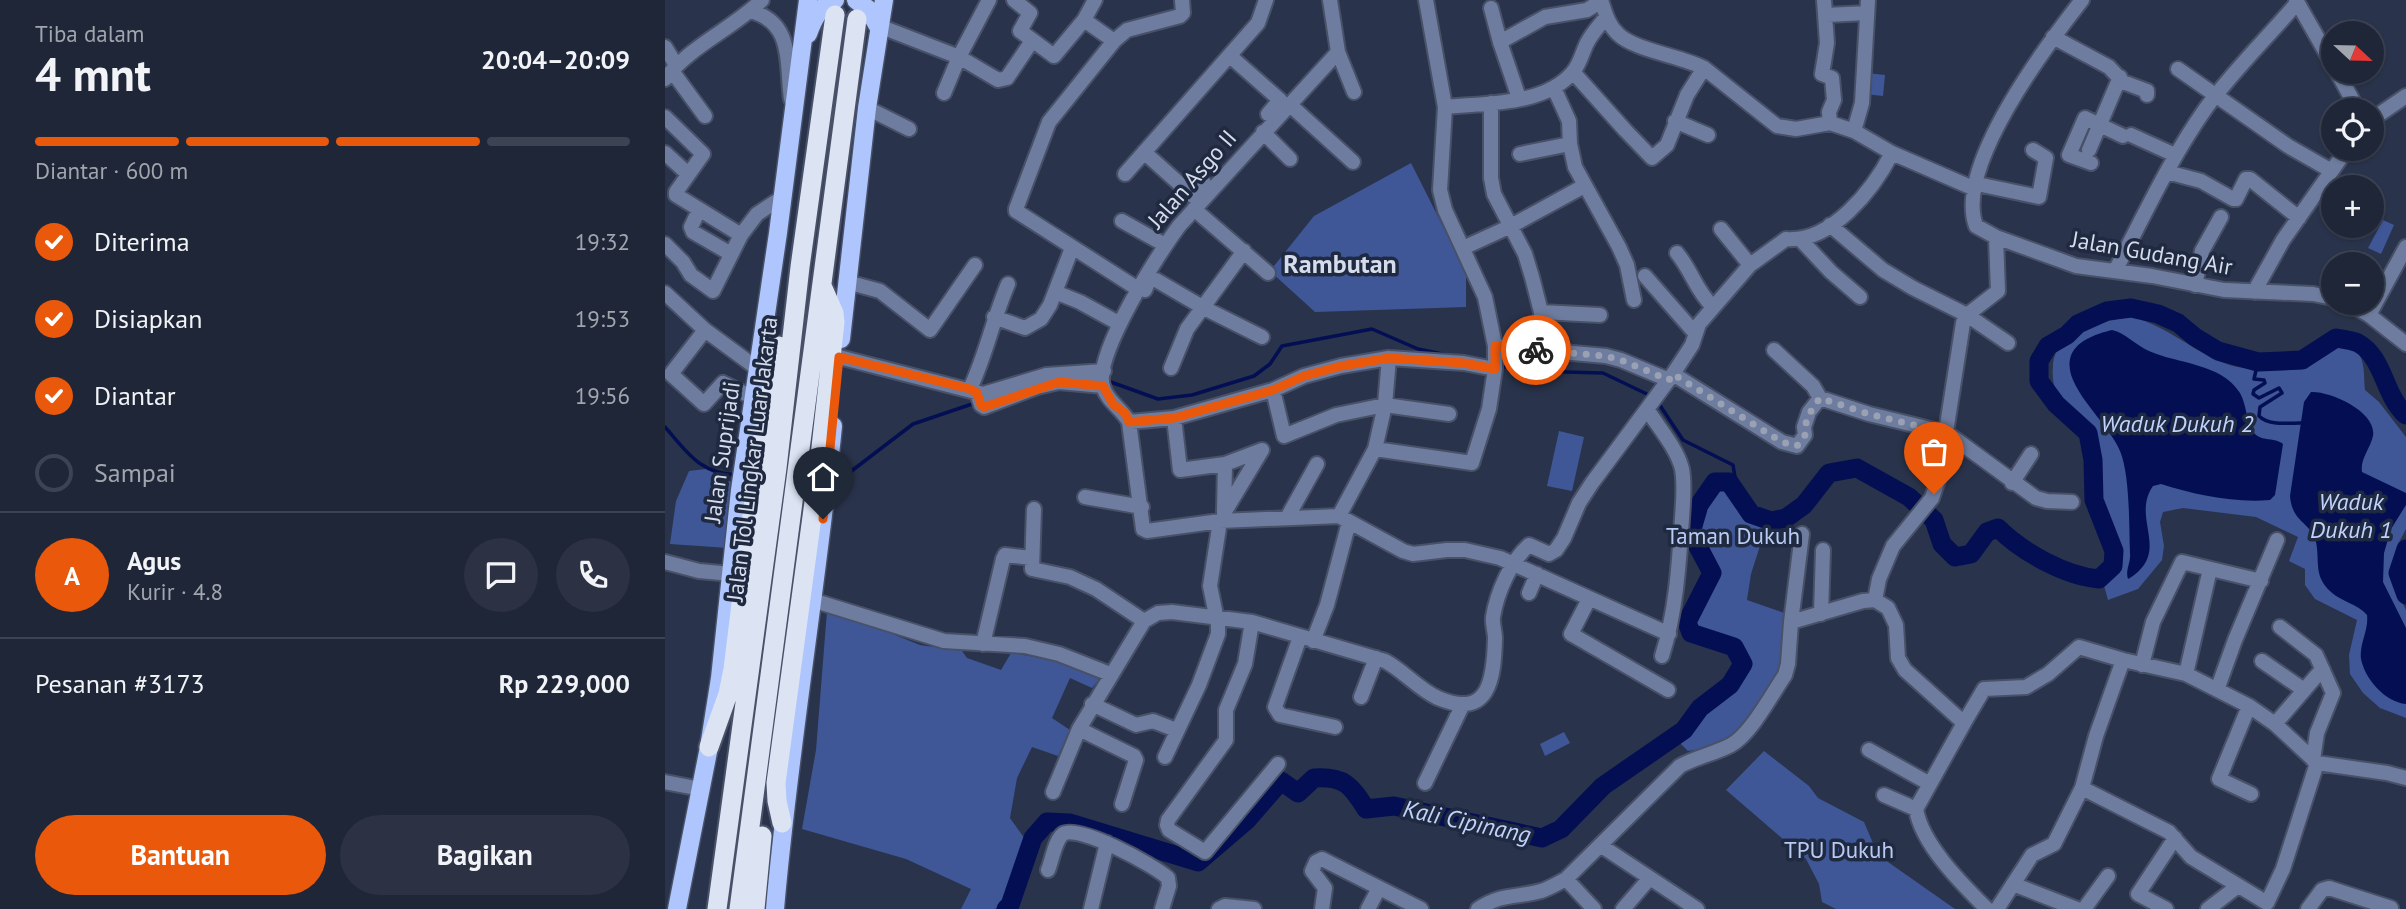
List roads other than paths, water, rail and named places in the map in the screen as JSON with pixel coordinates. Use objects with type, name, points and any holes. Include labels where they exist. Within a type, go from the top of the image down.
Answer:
[{"type":"highway","points":[[709,747],[728,694],[733,669],[760,466],[789,294],[800,267],[835,8]]},
{"type":"highway","name":"Jalan Tol Lingkar Luar Jakarta","points":[[739,909],[823,288],[856,10]]},
{"type":"highway","points":[[782,823],[776,783],[824,467],[835,322],[823,288]]},
{"type":"highway","name":"Jalan Tol Lingkar Luar Jakarta","points":[[717,909],[756,493]]},
{"type":"highway","points":[[755,909],[766,778],[767,713]]},
{"type":"main road","name":"Jalan Suprijadi","points":[[760,466],[754,398],[808,0]]},
{"type":"main road","points":[[824,467],[867,108],[884,0]]},
{"type":"main road","points":[[802,51],[811,24],[819,11],[828,2],[835,8]]},
{"type":"main road","points":[[856,10],[868,9],[879,27]]},
{"type":"main road","points":[[775,909],[782,823],[812,600],[821,491]]},
{"type":"main road","name":"Jalan Suprijadi","points":[[677,909],[709,747],[732,574],[756,493]]},
{"type":"street","points":[[671,72],[762,0]]},
{"type":"street","points":[[944,93],[959,57],[989,0]]},
{"type":"street","points":[[1014,0],[1029,10],[1020,31],[1054,57],[1084,20],[1095,0]]},
{"type":"street","points":[[1138,289],[1016,209],[1049,122],[1114,41],[1127,30],[1180,16],[1183,13],[1182,0]]},
{"type":"street","points":[[1125,174],[1258,23],[1266,0]]},
{"type":"street","points":[[1330,0],[1338,52],[1354,92]]},
{"type":"street","points":[[1375,449],[1472,463],[1489,409],[1495,360],[1485,297],[1445,210],[1440,190],[1445,107],[1426,0]]},
{"type":"street","points":[[1500,42],[1545,17],[1587,10],[1601,0],[1606,18],[1619,36],[1704,68],[1777,126],[1796,129],[1830,123],[1854,131],[1892,153],[1976,186],[2039,197],[2046,159],[2033,150]]},
{"type":"street","points":[[1824,0],[1827,43],[1822,74],[1832,78],[1834,100],[1829,112],[1830,123]]},
{"type":"street","name":"Jalan Gudang Air","points":[[2082,0],[2039,57],[1989,140],[1972,210],[1976,226],[1996,237],[2076,266],[2195,285],[2321,296]]},
{"type":"street","points":[[2115,271],[2175,155],[2217,95],[2296,2],[2321,45]]},
{"type":"street","points":[[1826,15],[1868,6],[1862,103],[1854,131]]},
{"type":"street","points":[[1491,8],[1520,98]]},
{"type":"street","points":[[750,11],[768,17],[784,39],[794,116]]},
{"type":"street","points":[[1445,107],[1520,98],[1554,88],[1573,72],[1595,30],[1606,18]]},
{"type":"street","points":[[1084,20],[1114,41]]},
{"type":"street","points":[[879,27],[959,57],[998,80],[1007,78],[1033,41]]},
{"type":"street","points":[[2053,37],[2109,67],[2123,82],[2147,91],[2147,95]]},
{"type":"street","points":[[665,47],[671,72],[705,116]]},
{"type":"street","name":"Jalan Asgo II","points":[[1104,379],[1119,330],[1138,289],[1164,245],[1263,132],[1338,52]]},
{"type":"street","points":[[1144,152],[1193,196],[1280,100],[1230,56]]},
{"type":"street","points":[[1573,72],[1652,158],[1667,145],[1687,95],[1704,68]]},
{"type":"street","points":[[2178,69],[2288,146],[2330,170]]},
{"type":"street","points":[[2120,77],[2099,125],[2090,157],[2069,155],[2085,118],[2099,125],[2175,155]]},
{"type":"street","points":[[1554,88],[1569,121],[1575,167],[1627,265],[1634,300]]},
{"type":"street","points":[[2384,111],[2406,96]]},
{"type":"street","points":[[1491,103],[1491,178],[1494,194],[1525,254],[1541,312],[1543,350]]},
{"type":"street","points":[[1289,104],[1353,162]]},
{"type":"street","points":[[867,108],[909,129]]},
{"type":"street","points":[[665,117],[703,154],[676,195],[741,235]]},
{"type":"street","points":[[1675,121],[1708,135]]},
{"type":"street","points":[[1263,132],[1290,159]]},
{"type":"street","points":[[1520,154],[1570,144]]},
{"type":"street","points":[[665,153],[688,174]]},
{"type":"street","points":[[1053,792],[1092,704],[1144,621],[1158,613],[1172,612],[1252,622],[1397,667],[1435,697],[1463,704],[1482,697],[1488,691],[1495,638],[1494,614],[1514,562],[1529,545],[1549,554],[1559,545],[1585,493],[1671,377],[1692,345],[1699,324],[1750,265],[1786,239],[1801,240],[1830,225],[1870,189],[1892,153]]},
{"type":"street","points":[[2329,175],[2337,161]]},
{"type":"street","points":[[2167,172],[2201,181],[2233,199],[2236,199],[2246,179],[2250,179],[2299,218]]},
{"type":"street","points":[[1463,248],[1511,226],[1584,186]]},
{"type":"street","points":[[2254,292],[2276,251],[2299,218],[2321,194]]},
{"type":"street","points":[[665,244],[683,262],[691,275],[714,290],[741,235],[757,214],[783,197]]},
{"type":"street","points":[[1194,209],[1268,273]]},
{"type":"street","points":[[699,210],[691,227],[693,232],[731,254]]},
{"type":"street","points":[[2195,285],[2202,251],[2221,217]]},
{"type":"street","points":[[1122,221],[1164,245]]},
{"type":"street","points":[[1830,225],[1883,270],[1968,315],[2008,343]]},
{"type":"street","points":[[1721,229],[1750,265]]},
{"type":"street","points":[[1875,600],[1879,579],[1893,546],[1932,498],[1940,477],[1960,331],[1968,315],[1998,290],[1996,237]]},
{"type":"street","points":[[1801,240],[1831,272],[1860,297]]},
{"type":"street","points":[[994,317],[1025,328],[1032,326],[1050,305],[1072,248]]},
{"type":"street","points":[[1171,368],[1187,329],[1244,251]]},
{"type":"street","points":[[1677,253],[1688,267],[1698,292],[1713,307]]},
{"type":"street","points":[[2384,290],[2404,256]]},
{"type":"street","points":[[847,282],[880,290],[930,330],[975,265]]},
{"type":"street","points":[[1644,276],[1695,333]]},
{"type":"street","points":[[1055,292],[1119,330],[1124,336],[1149,280],[1156,280],[1203,308],[1262,337]]},
{"type":"street","points":[[976,395],[994,317],[1008,284]]},
{"type":"street","points":[[668,301],[758,369]]},
{"type":"street","points":[[1541,312],[1600,315]]},
{"type":"street","points":[[2369,315],[2406,344]]},
{"type":"street","points":[[705,330],[671,374],[704,404],[723,383],[754,398]]},
{"type":"street","points":[[1129,422],[1174,418],[1273,390],[1304,376],[1341,366],[1389,358],[1495,360],[1543,350],[1606,356],[1671,377],[1782,442],[1797,446],[1805,435],[1804,427],[1809,412],[1820,398]]},
{"type":"street","points":[[1774,350],[1813,386],[1820,398],[1869,414],[1947,433],[2036,498],[2072,502]]},
{"type":"street","points":[[839,357],[976,395],[989,394],[1059,372],[1104,379],[1113,404],[1125,413],[1129,422],[1143,529],[1147,531],[1223,518],[1344,519],[1413,554],[1465,550],[1514,562],[1669,634]]},
{"type":"street","points":[[1335,727],[1280,715],[1275,707],[1307,639],[1327,605],[1344,519],[1375,449],[1385,405],[1389,358]]},
{"type":"street","points":[[1273,390],[1284,436]]},
{"type":"street","points":[[1653,402],[1681,467],[1684,483],[1681,535],[1669,634],[1663,656]]},
{"type":"street","points":[[1174,418],[1180,470],[1225,464],[1262,450],[1284,436],[1336,415],[1385,405],[1449,414]]},
{"type":"street","points":[[1223,518],[1262,450]]},
{"type":"street","points":[[2013,483],[2031,454]]},
{"type":"street","points":[[1165,757],[1218,635],[1210,586],[1223,518],[1225,464]]},
{"type":"street","points":[[1287,518],[1317,464]]},
{"type":"street","points":[[1086,498],[1142,507]]},
{"type":"street","points":[[1034,509],[1033,570],[1070,577],[1096,589],[1144,621]]},
{"type":"street","points":[[1478,909],[1499,898],[1544,890],[1566,879],[1680,766],[1732,744],[1745,733],[1786,675],[1802,534]]},
{"type":"street","points":[[2217,690],[2277,540]]},
{"type":"street","points":[[1821,614],[1823,550]]},
{"type":"street","points":[[983,644],[1003,558],[1005,555],[1032,558]]},
{"type":"street","points":[[665,562],[699,571],[732,574]]},
{"type":"street","points":[[2142,664],[2153,622],[2182,562],[2261,581]]},
{"type":"street","points":[[2186,674],[2210,569]]},
{"type":"street","points":[[1529,593],[1537,574]]},
{"type":"street","points":[[1589,599],[1571,634],[1668,690]]},
{"type":"street","points":[[812,600],[944,641],[1025,646],[1059,654],[1110,674]]},
{"type":"street","points":[[1791,622],[1875,600],[1888,608],[1896,625],[1898,657],[1905,670],[1964,723]]},
{"type":"street","points":[[1252,622],[1245,664],[1226,710],[1226,740],[1168,820],[1169,830],[1205,852],[1278,764]]},
{"type":"street","points":[[2082,788],[2169,832],[2191,857],[2269,907],[2315,762],[2317,733],[2333,695],[2319,660],[2310,649],[2280,627]]},
{"type":"street","points":[[1916,809],[1985,689],[2026,687],[2048,674],[2080,647],[2186,674],[2249,706],[2275,724],[2315,762],[2406,778]]},
{"type":"street","points":[[1361,697],[1375,658]]},
{"type":"street","points":[[1997,909],[2032,855],[2054,844],[2082,788],[2096,736],[2123,660]]},
{"type":"street","points":[[2262,661],[2304,690]]},
{"type":"street","points":[[2275,724],[2323,670]]},
{"type":"street","points":[[1092,704],[1136,725],[1153,720],[1176,730]]},
{"type":"street","points":[[1425,783],[1463,704]]},
{"type":"street","points":[[2249,706],[2219,779],[2251,794]]},
{"type":"street","points":[[1079,729],[1135,756],[1122,804]]},
{"type":"street","points":[[1869,750],[1930,784]]},
{"type":"street","points":[[665,782],[701,789]]},
{"type":"street","points":[[1884,795],[1916,809],[1924,831],[1945,864],[1987,909]]},
{"type":"street","points":[[1048,870],[1060,838],[1065,833],[1072,832],[1107,843],[1168,877],[1169,886],[1161,909]]},
{"type":"street","points":[[2166,909],[2138,894],[2175,838]]},
{"type":"street","points":[[1091,909],[1107,843]]},
{"type":"street","points":[[1600,845],[1697,909]]},
{"type":"street","points":[[1322,909],[1325,888],[1313,874],[1313,867],[1322,859],[1418,908]]},
{"type":"street","points":[[2084,909],[2108,876]]},
{"type":"street","points":[[1566,879],[1594,909]]},
{"type":"street","points":[[1623,909],[1649,879]]},
{"type":"street","points":[[2013,884],[2077,909]]},
{"type":"street","points":[[2209,909],[2238,886]]},
{"type":"street","points":[[1368,909],[1379,888]]},
{"type":"street","points":[[2308,909],[2322,890],[2329,888],[2391,908]]},
{"type":"street","points":[[1219,909],[1225,906],[1254,909]]},
{"type":"water","name":"Waduk Dukuh 2","points":[[2112,330],[2149,351],[2211,370],[2222,376],[2240,393],[2254,433],[2261,438],[2283,444],[2275,495],[2270,500],[2228,499],[2161,484],[2153,486],[2147,498],[2146,511],[2150,546],[2148,558],[2141,569],[2128,579],[2129,515],[2123,461],[2114,440],[2080,393],[2070,370],[2070,359],[2076,347],[2093,336]]},
{"type":"water","name":"Waduk Dukuh 1","points":[[2311,392],[2340,399],[2368,419],[2373,436],[2362,463],[2362,472],[2406,493],[2406,505],[2391,529],[2384,553],[2383,582],[2406,628],[2406,704],[2391,699],[2371,682],[2361,659],[2367,615],[2325,586],[2319,574],[2314,535],[2291,505],[2290,496],[2304,402]]},
{"type":"waterway","name":"Kali Cipinang","points":[[1006,909],[1010,905],[1033,838],[1047,822],[1070,823],[1198,862],[1247,820],[1281,781],[1298,793],[1314,778],[1340,781],[1351,788],[1366,809],[1394,806],[1542,838],[1561,829],[1603,786],[1684,730],[1700,708],[1730,685],[1743,664],[1734,647],[1691,633],[1687,622],[1712,573],[1691,533],[1699,505],[1715,482],[1729,482],[1751,514],[1771,521],[1786,518],[1804,505],[1829,473],[1857,468],[1909,497],[1934,520],[1942,544],[1955,557],[1971,554],[1987,532],[1998,528],[2019,546],[2058,568],[2099,579],[2113,566],[2114,551],[2094,500],[2093,460],[2088,433],[2056,404],[2039,381],[2039,361],[2048,346],[2067,335],[2078,324],[2107,311],[2131,308],[2158,314],[2178,323],[2218,351],[2258,362],[2302,360],[2336,338],[2356,342],[2373,357],[2393,398],[2406,415]]},
{"type":"waterway","points":[[1108,381],[1158,399],[1192,395],[1254,376],[1270,364],[1282,346],[1372,329],[1418,349],[1452,356]]},
{"type":"waterway","points":[[2258,362],[2254,379],[2264,380],[2265,383],[2254,390],[2253,394],[2259,398],[2279,388],[2282,393],[2260,407],[2259,416],[2273,423],[2301,423]]},
{"type":"waterway","points":[[1500,366],[1528,371],[1603,373],[1651,396]]},
{"type":"waterway","points":[[1657,401],[1683,440],[1733,465],[1738,496]]},
{"type":"waterway","points":[[833,479],[841,479],[913,424],[975,403]]},
{"type":"waterway","points":[[665,427],[688,453],[704,466],[725,474],[738,475]]},
{"type":"waterway","name":"Kali Cipinang","points":[[2406,549],[2398,573],[2406,595]]},
{"type":"district","name":"Rambutan","points":[[1340,264]]},
{"type":"park label","name":"Taman Dukuh","points":[[1733,536]]},
{"type":"park label","name":"TPU Dukuh","points":[[1839,850]]}]
